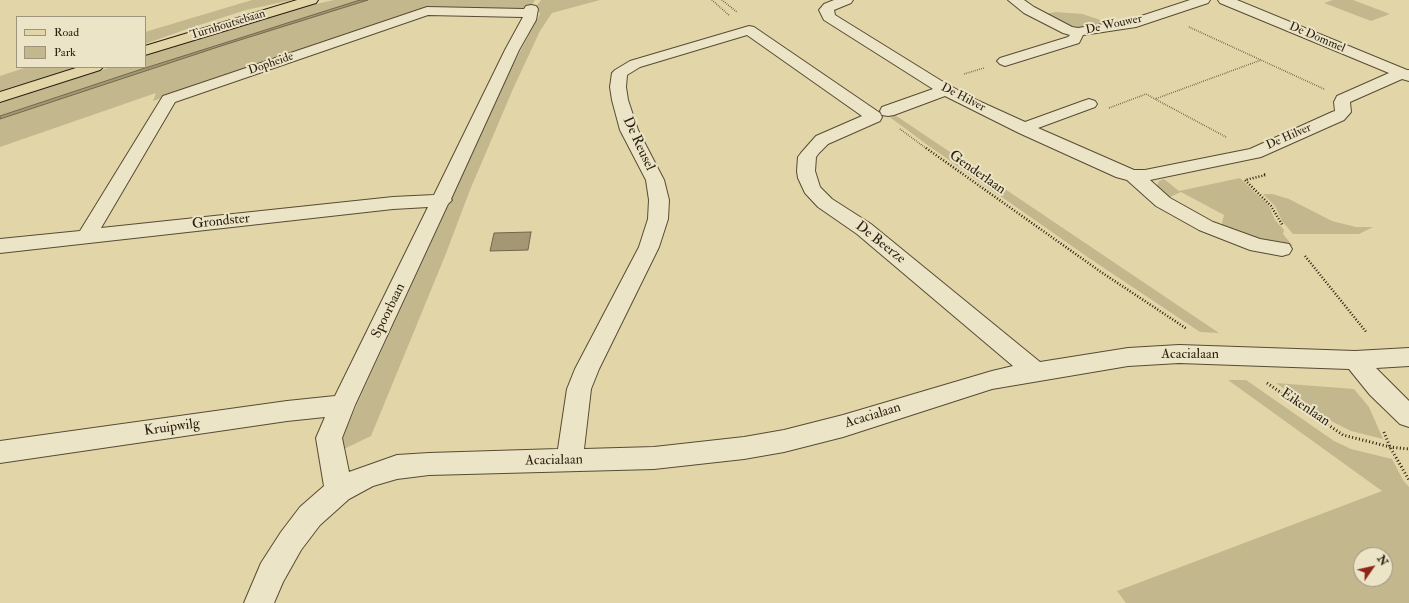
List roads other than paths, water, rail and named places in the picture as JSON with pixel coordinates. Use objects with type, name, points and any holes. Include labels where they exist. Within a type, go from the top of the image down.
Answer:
[{"type":"main road","name":"Turnhoutsebaan","points":[[146,51],[311,0]]},
{"type":"main road","points":[[0,97],[92,68]]},
{"type":"street","name":"De Hilver","points":[[846,0],[829,7],[826,10],[829,17],[940,86],[1025,129],[1122,173],[1134,176],[1145,176],[1255,153],[1338,116],[1343,112],[1342,102],[1346,98],[1405,75]]},
{"type":"street","points":[[1015,0],[1029,10],[1068,30],[1078,32]]},
{"type":"street","name":"De Wouwer","points":[[1005,61],[1074,40],[1078,32],[1131,24],[1203,0]]},
{"type":"street","name":"De Dommel","points":[[1225,0],[1405,75]]},
{"type":"street","name":"Dopheide","points":[[86,236],[168,99],[427,11],[531,11]]},
{"type":"street","name":"Spoorbaan","points":[[339,490],[329,438],[343,405],[442,200],[512,50],[529,20],[531,11]]},
{"type":"street","name":"De Reusel","points":[[569,462],[579,389],[593,357],[649,246],[658,219],[659,200],[655,180],[629,130],[620,100],[618,87],[620,73],[635,64],[749,30],[881,114]]},
{"type":"street","name":"De Beerze","points":[[940,86],[881,114],[834,133],[822,140],[807,157],[807,178],[812,189],[825,203],[864,229],[1034,371]]},
{"type":"street","points":[[1025,129],[1034,123],[1089,104]]},
{"type":"street","name":"De Hilver","points":[[1134,176],[1163,202],[1201,224],[1246,241],[1282,249]]},
{"type":"street","name":"Grondster","points":[[0,246],[393,203],[442,200]]},
{"type":"street","name":"Acacialaan","points":[[339,490],[365,477],[397,467],[430,464],[569,462],[654,458],[737,449],[784,441],[843,426],[992,380],[1034,371],[1128,357],[1178,354],[1355,360],[1409,357]]},
{"type":"street","points":[[1355,360],[1409,417]]},
{"type":"street","name":"Kruipwilg","points":[[0,452],[287,411],[343,405]]},
{"type":"street","points":[[259,603],[272,573],[291,541],[310,516],[339,490]]}]
